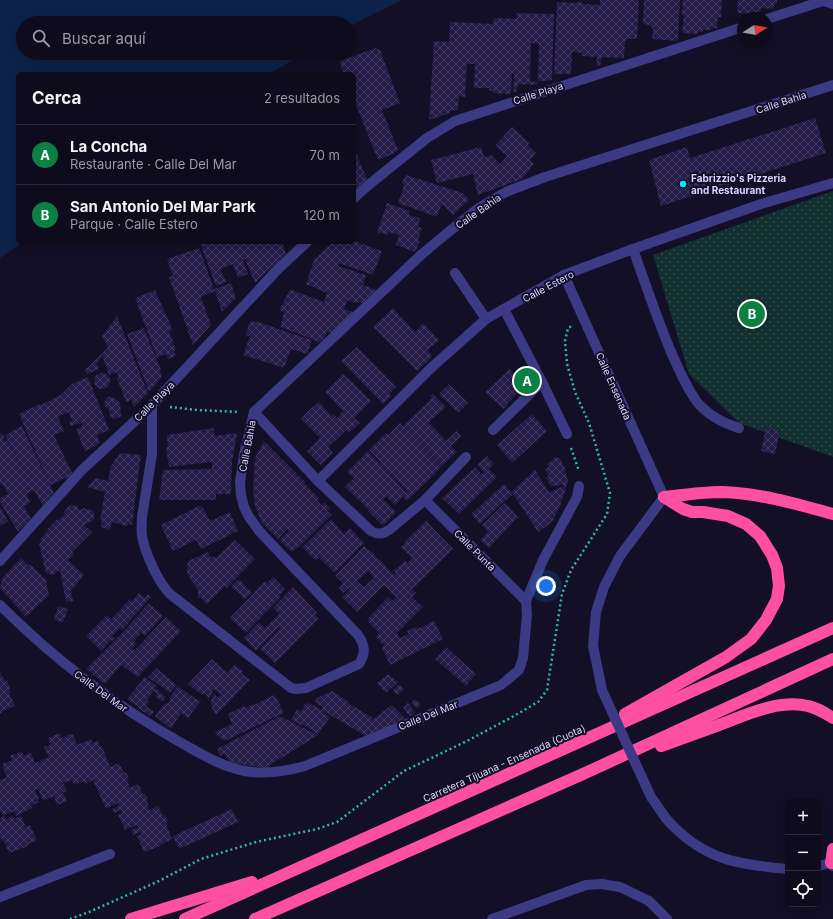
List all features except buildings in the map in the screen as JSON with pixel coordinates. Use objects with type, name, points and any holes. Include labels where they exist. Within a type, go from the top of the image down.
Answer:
[{"type":"highway","points":[[664,497],[709,492],[740,493],[833,514]]},
{"type":"highway","points":[[567,748],[726,657],[750,639],[766,620],[777,599],[779,586],[777,568],[772,555],[760,536],[746,524],[728,516],[683,510],[664,497]]},
{"type":"highway","name":"Carretera Tijuana - Ensenada (Cuota)","points":[[185,919],[833,628]]},
{"type":"highway","points":[[255,919],[583,774],[833,659]]},
{"type":"highway","points":[[583,774],[733,720],[778,706],[808,706],[822,711],[833,718]]},
{"type":"highway","points":[[832,864],[833,849]]},
{"type":"highway","points":[[131,919],[301,867]]},
{"type":"street","points":[[773,17],[823,1],[833,4]]},
{"type":"street","name":"Calle Playa","points":[[356,196],[427,138],[455,121],[737,29]]},
{"type":"street","name":"Calle Bahia","points":[[152,404],[152,454],[142,517],[142,528],[145,544],[160,582],[170,594],[286,685],[296,689],[301,689],[359,664],[363,657],[364,645],[358,635],[260,532],[244,507],[241,495],[241,469],[254,412],[422,254],[497,196],[545,177],[833,85]]},
{"type":"street","name":"Calle Estero","points":[[318,481],[431,368],[486,319],[564,276],[633,249],[761,204],[833,183]]},
{"type":"street","name":"Calle Playa","points":[[0,561],[82,470],[152,404],[278,269],[305,244]]},
{"type":"street","points":[[633,249],[664,334],[682,378],[698,403],[707,412],[716,419],[739,428]]},
{"type":"street","points":[[455,273],[486,319]]},
{"type":"street","name":"Calle Ensenada","points":[[564,276],[664,497]]},
{"type":"street","points":[[504,310],[542,382],[567,434]]},
{"type":"street","points":[[493,430],[542,382]]},
{"type":"street","points":[[254,412],[318,481],[371,531],[375,533],[384,533],[389,530],[425,500],[466,457]]},
{"type":"street","name":"Calle Del Mar","points":[[0,605],[25,630],[67,667],[111,699],[154,727],[207,758],[227,766],[250,772],[291,770],[305,766],[501,685],[519,670],[523,658],[527,615],[526,601],[543,560],[577,498],[579,486]]},
{"type":"street","points":[[664,497],[620,556],[604,587],[596,612],[593,646],[602,690],[651,796],[672,825],[691,842],[708,853],[729,861],[752,866],[785,869]]},
{"type":"street","name":"Calle Punta","points":[[425,500],[526,601]]},
{"type":"street","points":[[0,897],[110,854]]},
{"type":"street","points":[[821,866],[832,864]]},
{"type":"street","points":[[492,919],[586,885],[602,884],[620,887],[649,901],[667,919]]},
{"type":"path","points":[[70,919],[152,884],[202,859],[256,842],[317,829],[337,822],[404,771],[467,741],[538,702],[547,690],[562,594],[571,570],[607,514],[610,493],[589,423],[575,392],[567,364],[565,341],[568,328],[583,319]]},
{"type":"path","points":[[152,404],[197,410],[254,412]]},
{"type":"path","points":[[567,434],[578,466],[579,486]]},
{"type":"green space","points":[[833,191],[833,457],[739,423],[689,374],[653,255]]},
{"type":"water","points":[[0,0],[402,0],[356,23],[356,16],[16,16],[16,60],[293,60],[272,72],[16,72],[16,244],[20,244],[0,258]]},
{"type":"place","name":"Fabrizzio's Pizzeria and Restaurant","points":[[683,184]]},
{"type":"place","name":"San Antonio Del Mar Park","points":[[752,314]]},
{"type":"place","name":"La Concha","points":[[527,381]]}]
